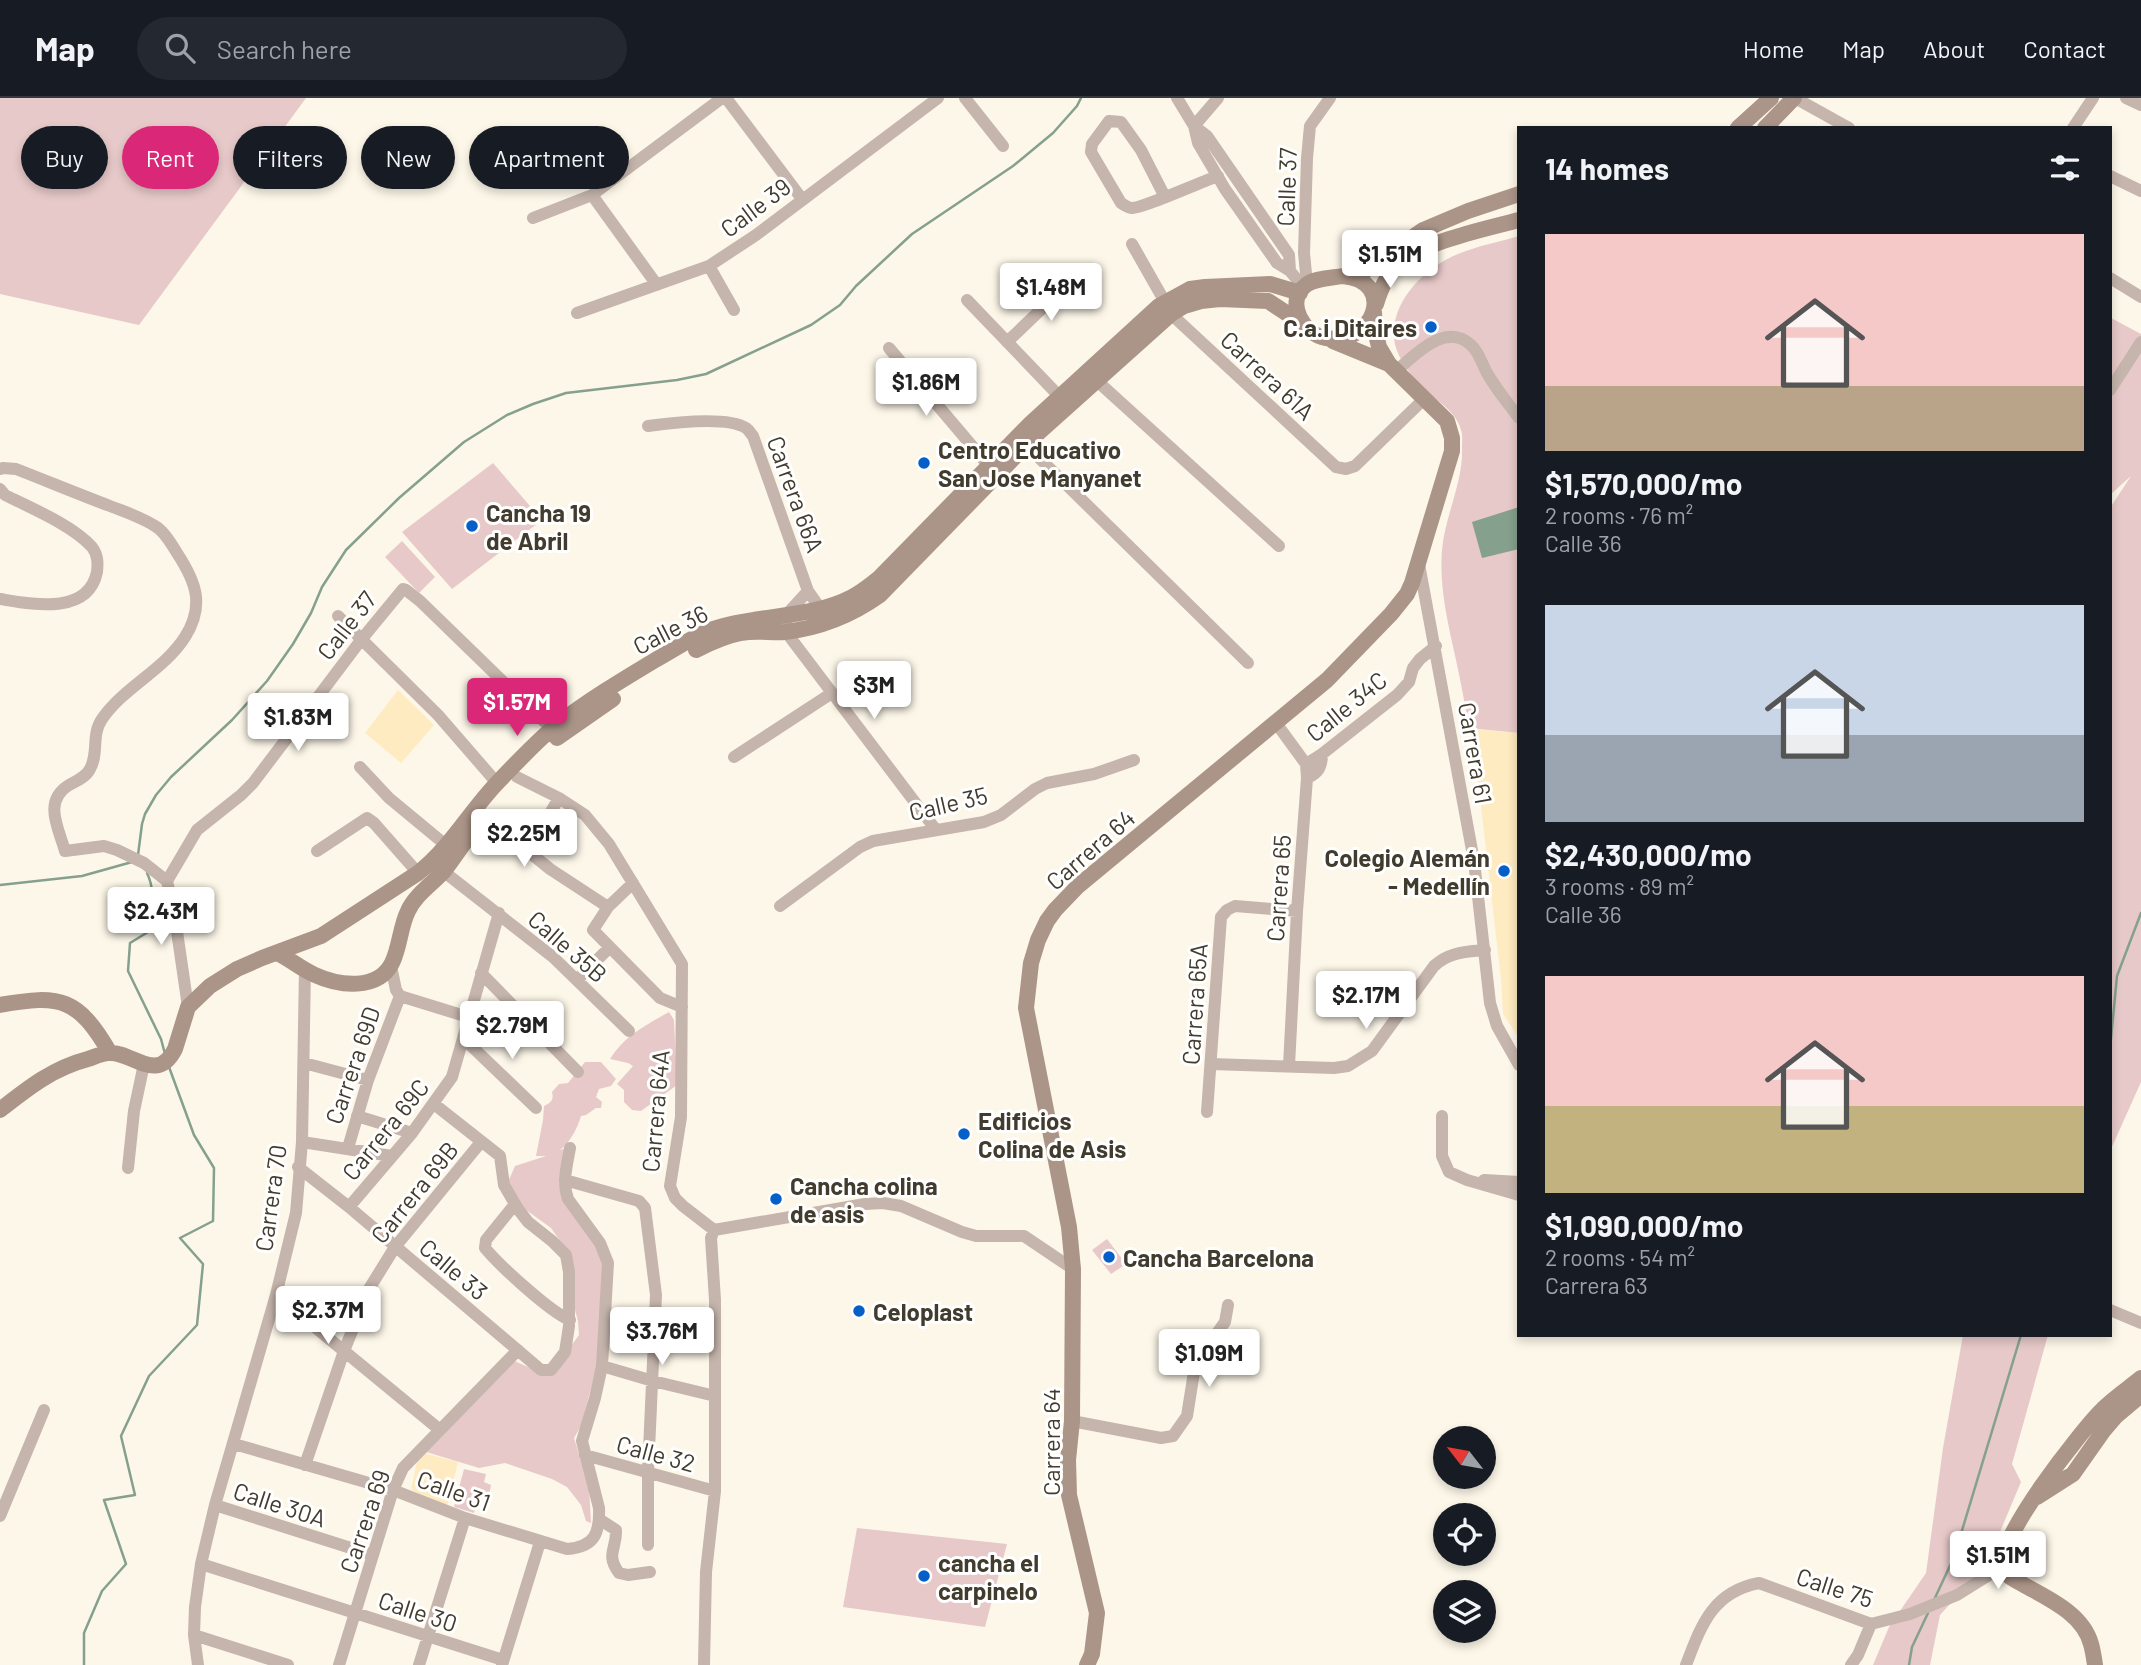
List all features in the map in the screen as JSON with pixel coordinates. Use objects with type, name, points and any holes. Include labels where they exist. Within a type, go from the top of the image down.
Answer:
[{"type":"main road","points":[[1740,126],[1771,98]]},
{"type":"main road","points":[[1767,126],[1795,98]]},
{"type":"main road","points":[[1517,195],[1423,230],[1356,277],[1330,278],[1304,288],[1297,305],[1298,317],[1312,332],[1329,339],[1349,337],[1363,329],[1375,308],[1382,286],[1401,262],[1413,253],[1517,221]]},
{"type":"main road","points":[[1356,277],[1367,286],[1375,308]]},
{"type":"main road","name":"Calle 36","points":[[158,1061],[196,997],[237,969],[321,936],[418,873],[447,846],[497,783],[552,729],[600,694],[712,630],[820,608],[851,598],[878,579],[1060,397],[1190,289],[1270,284],[1304,288]]},
{"type":"main road","name":"Calle 36","points":[[408,910],[443,872],[505,790],[558,737],[606,704],[663,667],[714,641],[743,633],[786,632],[834,620],[861,608],[880,595],[1027,445],[1168,308],[1220,299],[1268,301],[1303,324]]},
{"type":"main road","name":"Carrera 64","points":[[1087,1665],[1094,1643],[1097,1613],[1069,1495],[1068,1460],[1079,1423],[1073,1269],[1069,1227],[1027,1008],[1031,963],[1046,921],[1078,886],[1327,680],[1407,594],[1419,564],[1452,451],[1452,438],[1447,421],[1393,367],[1379,347],[1375,330],[1375,308]]},
{"type":"main road","name":"Carrera 64","points":[[1329,339],[1393,367]]},
{"type":"main road","points":[[277,953],[309,977],[347,984],[372,982],[391,966],[408,910],[394,890]]},
{"type":"main road","points":[[309,977],[313,949],[321,936]]},
{"type":"main road","points":[[0,1005],[50,1000],[71,1005],[87,1017],[110,1053]]},
{"type":"main road","points":[[0,1110],[55,1070],[74,1062],[110,1053],[158,1061]]},
{"type":"main road","points":[[2095,1665],[2091,1642],[2079,1621],[2058,1604],[2014,1579],[2002,1567],[2001,1559],[2055,1465],[2104,1408],[2141,1378]]},
{"type":"main road","points":[[2035,1499],[2064,1480],[2082,1463],[2116,1416],[2141,1395]]},
{"type":"main road","points":[[2055,1465],[2057,1474],[2064,1480]]},
{"type":"street","points":[[533,218],[592,195],[724,98],[802,199]]},
{"type":"street","name":"Calle 39","points":[[577,313],[709,267],[939,98]]},
{"type":"street","points":[[965,98],[1003,146]]},
{"type":"street","points":[[1177,98],[1194,126],[1198,143],[1217,176],[1277,263],[1290,271],[1304,288]]},
{"type":"street","points":[[1194,126],[1218,98]]},
{"type":"street","name":"Calle 37","points":[[1304,288],[1310,126],[1330,98]]},
{"type":"street","points":[[1795,98],[1845,126]]},
{"type":"street","points":[[2074,126],[2093,98]]},
{"type":"street","points":[[2126,98],[2141,105]]},
{"type":"street","points":[[1165,197],[1153,171],[1121,122],[1109,121],[1092,144],[1091,152],[1121,202],[1133,209],[1165,197],[1217,176]]},
{"type":"street","points":[[1194,126],[1208,136],[1289,256],[1290,271]]},
{"type":"street","points":[[2112,177],[2141,191]]},
{"type":"street","points":[[592,195],[657,285]]},
{"type":"street","name":"Carrera 61A","points":[[1132,244],[1168,308],[1336,467],[1355,466],[1424,399]]},
{"type":"street","points":[[709,267],[734,310]]},
{"type":"street","points":[[2112,279],[2141,297]]},
{"type":"street","points":[[1007,342],[1072,280]]},
{"type":"street","points":[[967,300],[1060,397]]},
{"type":"street","points":[[1393,367],[1441,338],[1456,337],[1465,340],[1473,346],[1491,380],[1517,415]]},
{"type":"street","points":[[2112,387],[2141,342]]},
{"type":"street","points":[[889,348],[989,466]]},
{"type":"street","points":[[1096,380],[1279,546]]},
{"type":"street","name":"Carrera 66A","points":[[648,426],[684,421],[745,427],[753,436],[808,591],[820,608]]},
{"type":"street","points":[[1027,445],[1248,663]]},
{"type":"street","points":[[0,469],[16,469],[156,527],[167,538],[194,584],[197,602],[195,617],[185,638],[101,720],[96,731],[94,761],[89,772],[62,789],[53,804],[65,851],[104,846],[145,863],[167,881],[188,1007]]},
{"type":"street","points":[[0,489],[5,495],[82,538],[94,549],[99,562],[95,579],[83,595],[72,602],[51,604],[0,599]]},
{"type":"street","name":"Carrera 61","points":[[1419,564],[1473,853],[1490,1003],[1497,1026],[1517,1061]]},
{"type":"street","name":"Calle 37","points":[[167,881],[197,830],[242,795],[253,783],[360,640],[402,589],[420,601],[552,729]]},
{"type":"street","name":"Carrera 66A","points":[[787,614],[808,591]]},
{"type":"street","points":[[787,614],[786,632],[936,830]]},
{"type":"street","points":[[338,616],[438,715],[497,783]]},
{"type":"street","name":"Calle 34C","points":[[1306,764],[1397,695],[1409,682],[1413,668],[1420,659],[1436,646]]},
{"type":"street","points":[[734,757],[832,693]]},
{"type":"street","points":[[1276,723],[1306,764]]},
{"type":"street","points":[[1307,778],[1320,770],[1322,754]]},
{"type":"street","name":"Calle 35","points":[[780,906],[860,847],[873,841],[984,822],[1001,815],[1047,783],[1094,774],[1134,760]]},
{"type":"street","name":"Carrera 65","points":[[1289,1066],[1306,764]]},
{"type":"street","points":[[360,767],[389,798],[447,846]]},
{"type":"street","name":"Carrera 64A","points":[[517,778],[559,798],[585,815],[609,844],[682,964],[681,1117],[670,1186],[675,1198],[713,1230]]},
{"type":"street","points":[[559,798],[532,844],[534,856],[608,907]]},
{"type":"street","points":[[317,850],[367,818],[418,873]]},
{"type":"street","name":"Calle 35B","points":[[443,872],[553,957],[629,1031]]},
{"type":"street","points":[[633,883],[608,907],[593,930],[660,998],[682,1007]]},
{"type":"street","name":"Carrera 65A","points":[[1207,1112],[1222,917],[1227,910],[1235,906],[1297,911]]},
{"type":"street","name":"Carrera 69C","points":[[349,1207],[412,1133],[452,1077],[499,914]]},
{"type":"street","points":[[577,980],[609,948]]},
{"type":"street","points":[[1211,1064],[1334,1068],[1348,1066],[1372,1051],[1441,959],[1451,954],[1485,950]]},
{"type":"street","points":[[391,966],[396,990],[400,996],[468,1017]]},
{"type":"street","points":[[481,973],[578,1072]]},
{"type":"street","name":"Carrera 70","points":[[198,1665],[194,1635],[201,1564],[215,1505],[276,1295],[296,1213],[309,977]]},
{"type":"street","name":"Carrera 69D","points":[[348,1148],[368,1080],[400,996]]},
{"type":"street","points":[[464,1038],[536,1108]]},
{"type":"street","points":[[128,1168],[135,1100],[158,1061]]},
{"type":"street","points":[[304,1063],[368,1080]]},
{"type":"street","points":[[434,1104],[499,1156],[504,1185],[515,1204],[528,1222],[566,1255],[570,1320]]},
{"type":"street","points":[[357,1116],[412,1133]]},
{"type":"street","points":[[1442,1116],[1442,1156],[1449,1172],[1466,1180],[1517,1194]]},
{"type":"street","points":[[302,1142],[392,1156]]},
{"type":"street","name":"Carrera 69B","points":[[305,1465],[344,1351],[369,1289],[395,1247],[481,1142]]},
{"type":"street","points":[[502,1663],[540,1542],[567,1549],[582,1548],[597,1532],[599,1519],[595,1490],[582,1441],[602,1366],[608,1264],[600,1243],[568,1199],[565,1180],[570,1148]]},
{"type":"street","name":"Calle 33","points":[[298,1167],[541,1370],[551,1370],[565,1352],[570,1320]]},
{"type":"street","points":[[565,1180],[639,1201],[645,1208],[656,1295],[648,1472],[648,1545]]},
{"type":"street","points":[[1466,1180],[1517,1182]]},
{"type":"street","points":[[704,1665],[706,1572],[715,1491],[715,1300],[710,1238],[713,1230],[883,1203],[901,1206],[976,1236],[1024,1236],[1073,1269]]},
{"type":"street","points":[[515,1204],[486,1240],[485,1248],[505,1269],[570,1320]]},
{"type":"street","points":[[276,1295],[440,1430]]},
{"type":"street","points":[[1079,1423],[1161,1438],[1173,1436],[1187,1416],[1194,1372],[1200,1357],[1225,1322],[1228,1305]]},
{"type":"street","points":[[2112,1311],[2141,1323]]},
{"type":"street","name":"Carrera 69","points":[[338,1665],[393,1490],[403,1468],[518,1350]]},
{"type":"street","points":[[602,1366],[715,1396]]},
{"type":"street","points":[[0,1516],[5,1488],[44,1409]]},
{"type":"street","name":"Calle 31","points":[[234,1444],[393,1490],[465,1518],[540,1542]]},
{"type":"street","name":"Calle 32","points":[[585,1455],[715,1491]]},
{"type":"street","name":"Calle 30A","points":[[215,1505],[373,1555]]},
{"type":"street","points":[[419,1665],[465,1518]]},
{"type":"street","points":[[599,1519],[616,1530],[611,1554],[612,1562],[619,1573],[628,1575],[650,1572]]},
{"type":"street","name":"Calle 30","points":[[201,1564],[428,1636],[502,1663]]},
{"type":"street","name":"Calle 75","points":[[1686,1665],[1712,1608],[1729,1595],[1750,1585],[1759,1583],[1871,1624],[1891,1620],[1957,1595],[2002,1567]]},
{"type":"street","points":[[1851,1665],[1871,1624]]},
{"type":"street","points":[[194,1635],[288,1665]]},
{"type":"shaded area","points":[[0,98],[306,98],[285,126],[233,126],[233,189],[239,189],[139,325],[0,294]]},
{"type":"shaded area","points":[[1517,237],[1517,733],[1469,728],[1445,605],[1441,564],[1444,537],[1460,472],[1462,434],[1453,415],[1420,386],[1408,370],[1399,355],[1394,338],[1398,311],[1404,298],[1423,276],[1446,260],[1480,246]]},
{"type":"shaded area","points":[[2112,319],[2141,334],[2141,1082],[2112,1147],[2112,505],[2131,476],[2112,493]]},
{"type":"shaded area","name":"Cancha 19 de Abril","points":[[493,463],[542,520],[452,589],[402,532]]},
{"type":"shaded area","points":[[1517,508],[1517,549],[1482,558],[1472,522]]},
{"type":"shaded area","points":[[402,541],[435,577],[419,593],[385,557]]},
{"type":"shaded area","points":[[398,690],[434,725],[401,763],[365,733]]},
{"type":"shaded area","name":"Colegio Alemán - Medellín","points":[[1475,729],[1517,733],[1517,1035],[1503,1014],[1474,746]]},
{"type":"shaded area","points":[[669,1012],[674,1020],[677,1085],[641,1111],[632,1110],[624,1102],[624,1090],[617,1084],[633,1066],[610,1059],[629,1037]]},
{"type":"shaded area","points":[[585,1062],[601,1062],[616,1079],[611,1086],[599,1089],[596,1097],[602,1102],[601,1108],[581,1116],[573,1134],[560,1150],[566,1148],[561,1181],[606,1262],[597,1365],[581,1426],[574,1438],[589,1486],[591,1523],[586,1521],[581,1505],[567,1487],[552,1479],[505,1463],[479,1468],[423,1451],[512,1360],[542,1373],[552,1372],[579,1335],[572,1299],[569,1254],[551,1228],[522,1207],[508,1182],[515,1166],[546,1156],[536,1156],[544,1106],[551,1101],[552,1092],[559,1084],[568,1083]]},
{"type":"shaded area","name":"Cancha Barcelona","points":[[1107,1239],[1126,1264],[1111,1274],[1092,1250]]},
{"type":"shaded area","points":[[1963,1337],[2047,1337],[2012,1464],[2021,1482],[1986,1565],[1940,1615],[1930,1665],[1873,1665],[1889,1627],[1926,1573],[1943,1448]]},
{"type":"shaded area","points":[[419,1452],[458,1462],[446,1511],[411,1489]]},
{"type":"shaded area","points":[[464,1469],[486,1474],[484,1482],[491,1485],[488,1501],[479,1495],[474,1513],[454,1507]]},
{"type":"shaded area","name":"cancha el carpinelo","points":[[857,1528],[1007,1544],[985,1627],[843,1607]]},
{"type":"waterway","points":[[138,855],[142,824],[156,795],[171,777],[232,720],[267,681],[293,644],[322,587],[346,550],[399,498],[464,442],[507,415],[533,404],[566,393],[706,374],[811,325],[840,305],[856,286],[912,234],[1013,166],[1053,133],[1081,98]]},
{"type":"waterway","points":[[0,885],[82,876],[132,862]]},
{"type":"waterway","points":[[147,873],[152,893],[153,929],[130,943],[128,971],[161,1039],[165,1054]]},
{"type":"waterway","points":[[2112,1028],[2117,976],[2141,913]]},
{"type":"waterway","points":[[84,1665],[84,1633],[102,1591],[126,1564],[104,1500],[135,1495],[121,1436],[149,1376],[197,1325],[203,1264],[180,1238],[213,1221],[214,1168],[194,1135],[169,1067]]},
{"type":"waterway","points":[[1934,1600],[1954,1557],[2020,1337]]},
{"type":"waterway","points":[[1909,1665],[1912,1647],[1928,1613]]},
{"type":"place","name":"C.a.i Ditaires","points":[[1431,327]]},
{"type":"place","name":"Centro Educativo San Jose Manyanet","points":[[924,463]]},
{"type":"place","name":"Cancha 19 de Abril","points":[[472,526]]},
{"type":"place","name":"Colegio Alemán - Medellín","points":[[1504,871]]},
{"type":"place","name":"Edificios Colina de Asis","points":[[964,1134]]},
{"type":"place","name":"Cancha colina de asis","points":[[776,1199]]},
{"type":"place","name":"Cancha Barcelona","points":[[1109,1257]]},
{"type":"place","name":"Celoplast","points":[[859,1311]]},
{"type":"place","name":"cancha el carpinelo","points":[[924,1576]]}]
